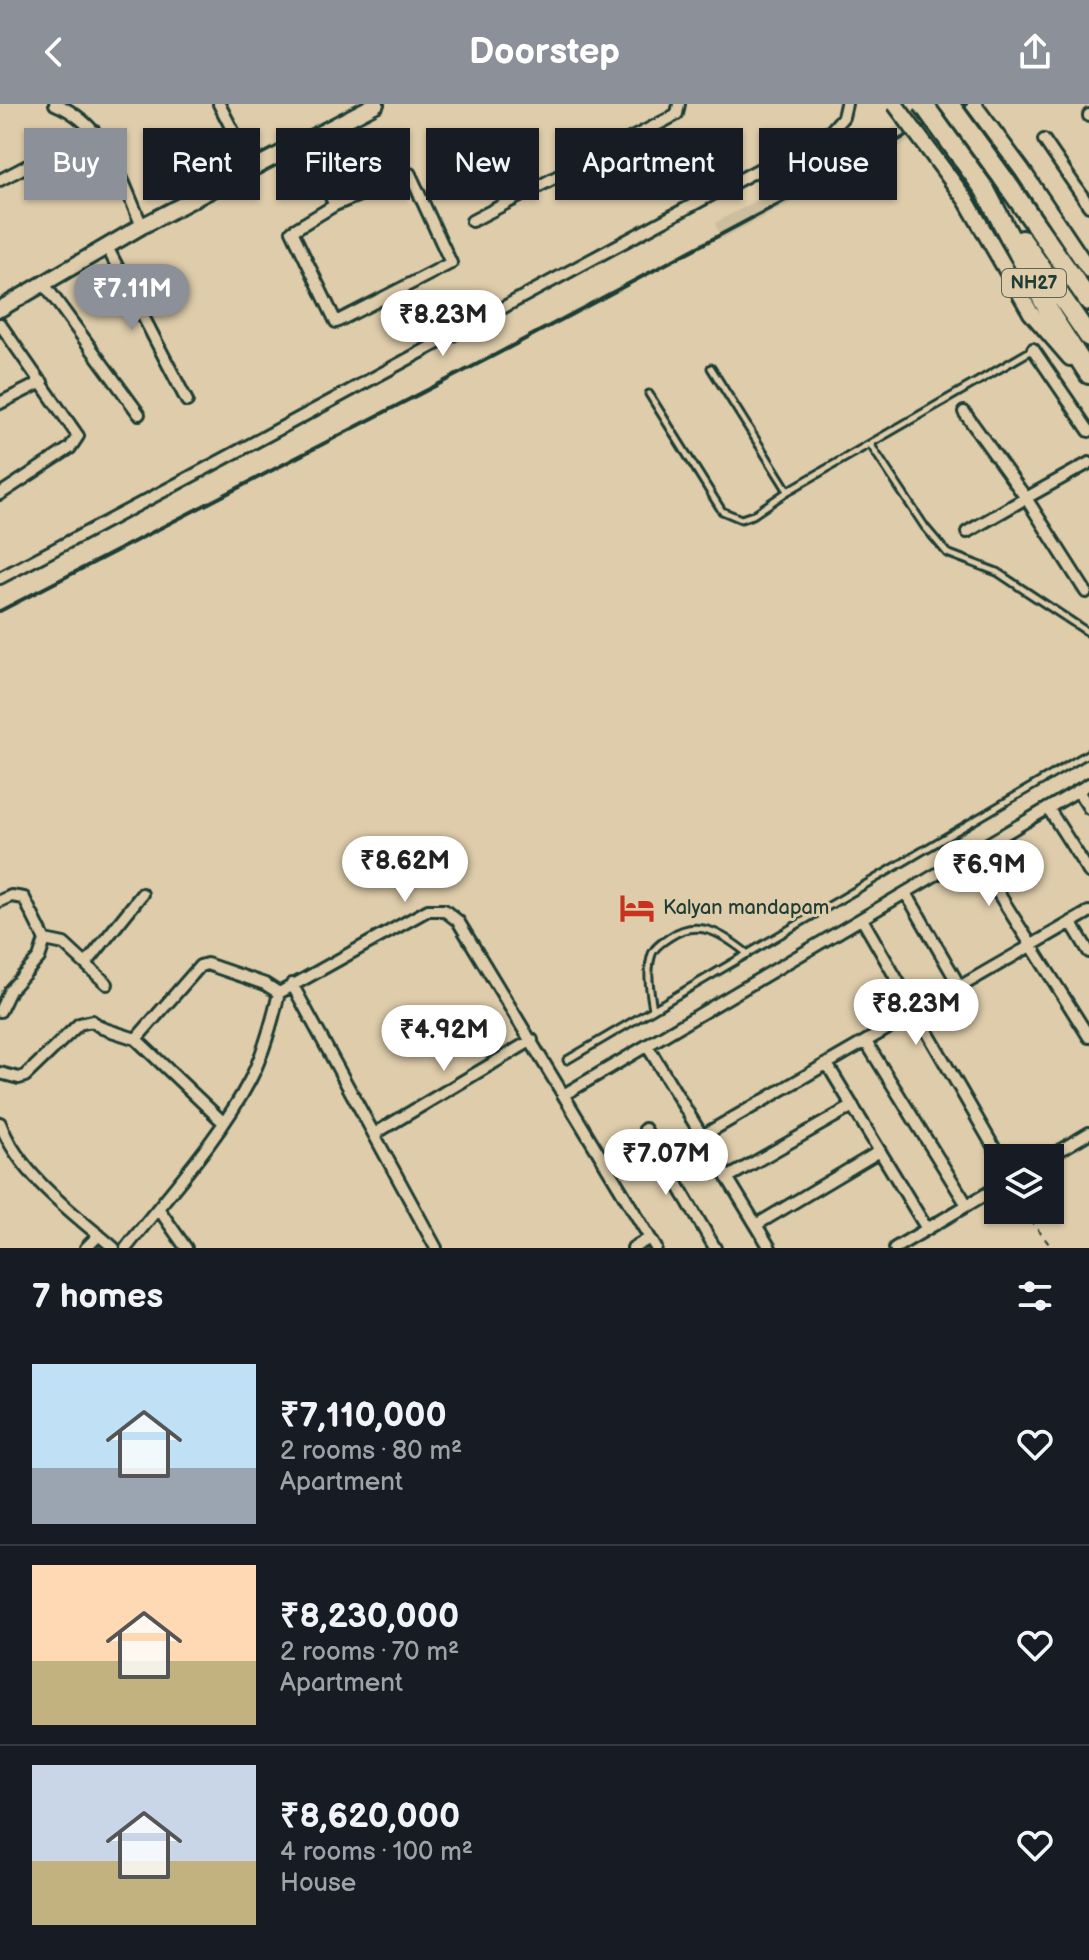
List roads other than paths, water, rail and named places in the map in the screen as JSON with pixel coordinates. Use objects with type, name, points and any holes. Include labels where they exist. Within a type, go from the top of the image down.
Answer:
[{"type":"highway","points":[[923,104],[1089,337]]},
{"type":"highway","points":[[949,104],[1089,301]]},
{"type":"highway","name":"NH27","points":[[985,190],[1052,317],[1089,376]]},
{"type":"highway","name":"NH27","points":[[1070,271],[1089,292]]},
{"type":"main road","points":[[330,128],[376,104]]},
{"type":"main road","points":[[895,104],[966,200],[1031,313],[1089,376]]},
{"type":"main road","points":[[973,104],[1089,270]]},
{"type":"main road","points":[[0,309],[191,200]]},
{"type":"street","points":[[55,104],[91,128]]},
{"type":"street","points":[[219,104],[231,128]]},
{"type":"street","points":[[472,221],[670,118],[677,114],[679,104]]},
{"type":"street","points":[[0,578],[193,477],[606,250],[831,131],[843,117],[846,104]]},
{"type":"street","points":[[1044,140],[1089,206]]},
{"type":"street","points":[[0,180],[24,167]]},
{"type":"street","points":[[410,174],[451,263],[336,322],[292,231],[335,205],[410,174]]},
{"type":"street","points":[[127,192],[142,226]]},
{"type":"street","points":[[332,200],[335,205]]},
{"type":"street","points":[[107,247],[187,401]]},
{"type":"street","points":[[44,284],[139,414]]},
{"type":"street","points":[[0,324],[76,429],[76,441],[70,448],[0,494]]},
{"type":"street","points":[[1033,349],[1089,431]]},
{"type":"street","points":[[0,403],[42,382]]},
{"type":"street","points":[[964,412],[1026,498],[1086,592]]},
{"type":"street","points":[[967,532],[1089,463]]},
{"type":"street","points":[[565,1094],[1089,784]]},
{"type":"street","points":[[1078,791],[1089,808]]},
{"type":"street","points":[[1048,808],[1089,872]]},
{"type":"street","points":[[973,853],[1084,1018],[1089,1037]]},
{"type":"street","points":[[906,893],[960,987]]},
{"type":"street","points":[[86,964],[142,894]]},
{"type":"street","points":[[0,901],[11,896],[24,898],[45,940],[39,958],[10,990],[0,1011]]},
{"type":"street","points":[[126,1248],[224,1123],[251,1079],[269,1035],[279,993],[428,910],[444,910],[458,921],[656,1248]]},
{"type":"street","points":[[702,1136],[1089,912]]},
{"type":"street","points":[[862,919],[992,1144]]},
{"type":"street","points":[[1071,922],[1089,952]]},
{"type":"street","points":[[45,940],[64,944],[107,984]]},
{"type":"street","points":[[136,1039],[200,966],[207,964],[265,984],[279,993]]},
{"type":"street","points":[[292,984],[436,1248]]},
{"type":"street","points":[[0,1073],[19,1078],[25,1076],[79,1024],[92,1021],[102,1028],[136,1039],[224,1123]]},
{"type":"street","points":[[374,1134],[532,1040]]},
{"type":"street","points":[[866,1042],[967,1205]]},
{"type":"street","points":[[648,1047],[770,1248]]},
{"type":"street","points":[[827,1064],[927,1229]]},
{"type":"street","points":[[727,1178],[853,1106]]},
{"type":"street","points":[[0,1123],[6,1140],[23,1163],[114,1248]]},
{"type":"street","points":[[645,1129],[715,1248]]},
{"type":"street","points":[[1064,1148],[1089,1133]]},
{"type":"street","points":[[756,1225],[880,1151]]},
{"type":"street","points":[[895,1248],[984,1195]]},
{"type":"street","points":[[158,1208],[186,1248]]},
{"type":"street","points":[[86,1248],[99,1235]]},
{"type":"street","points":[[633,1248],[650,1238]]},
{"type":"lane","points":[[649,394],[722,511],[741,519],[753,515],[788,491],[1033,349]]},
{"type":"lane","points":[[711,368],[788,491]]},
{"type":"lane","points":[[870,444],[925,527],[947,553],[997,572],[1089,633]]},
{"type":"lane","points":[[567,1060],[1089,753]]},
{"type":"lane","points":[[653,1009],[649,983],[652,954],[655,948],[679,931],[698,927],[711,930],[726,936],[748,954]]},
{"type":"railway","points":[[0,611],[495,355],[966,104]]},
{"type":"place","name":"Kalyan mandapam","points":[[637,908]]}]
